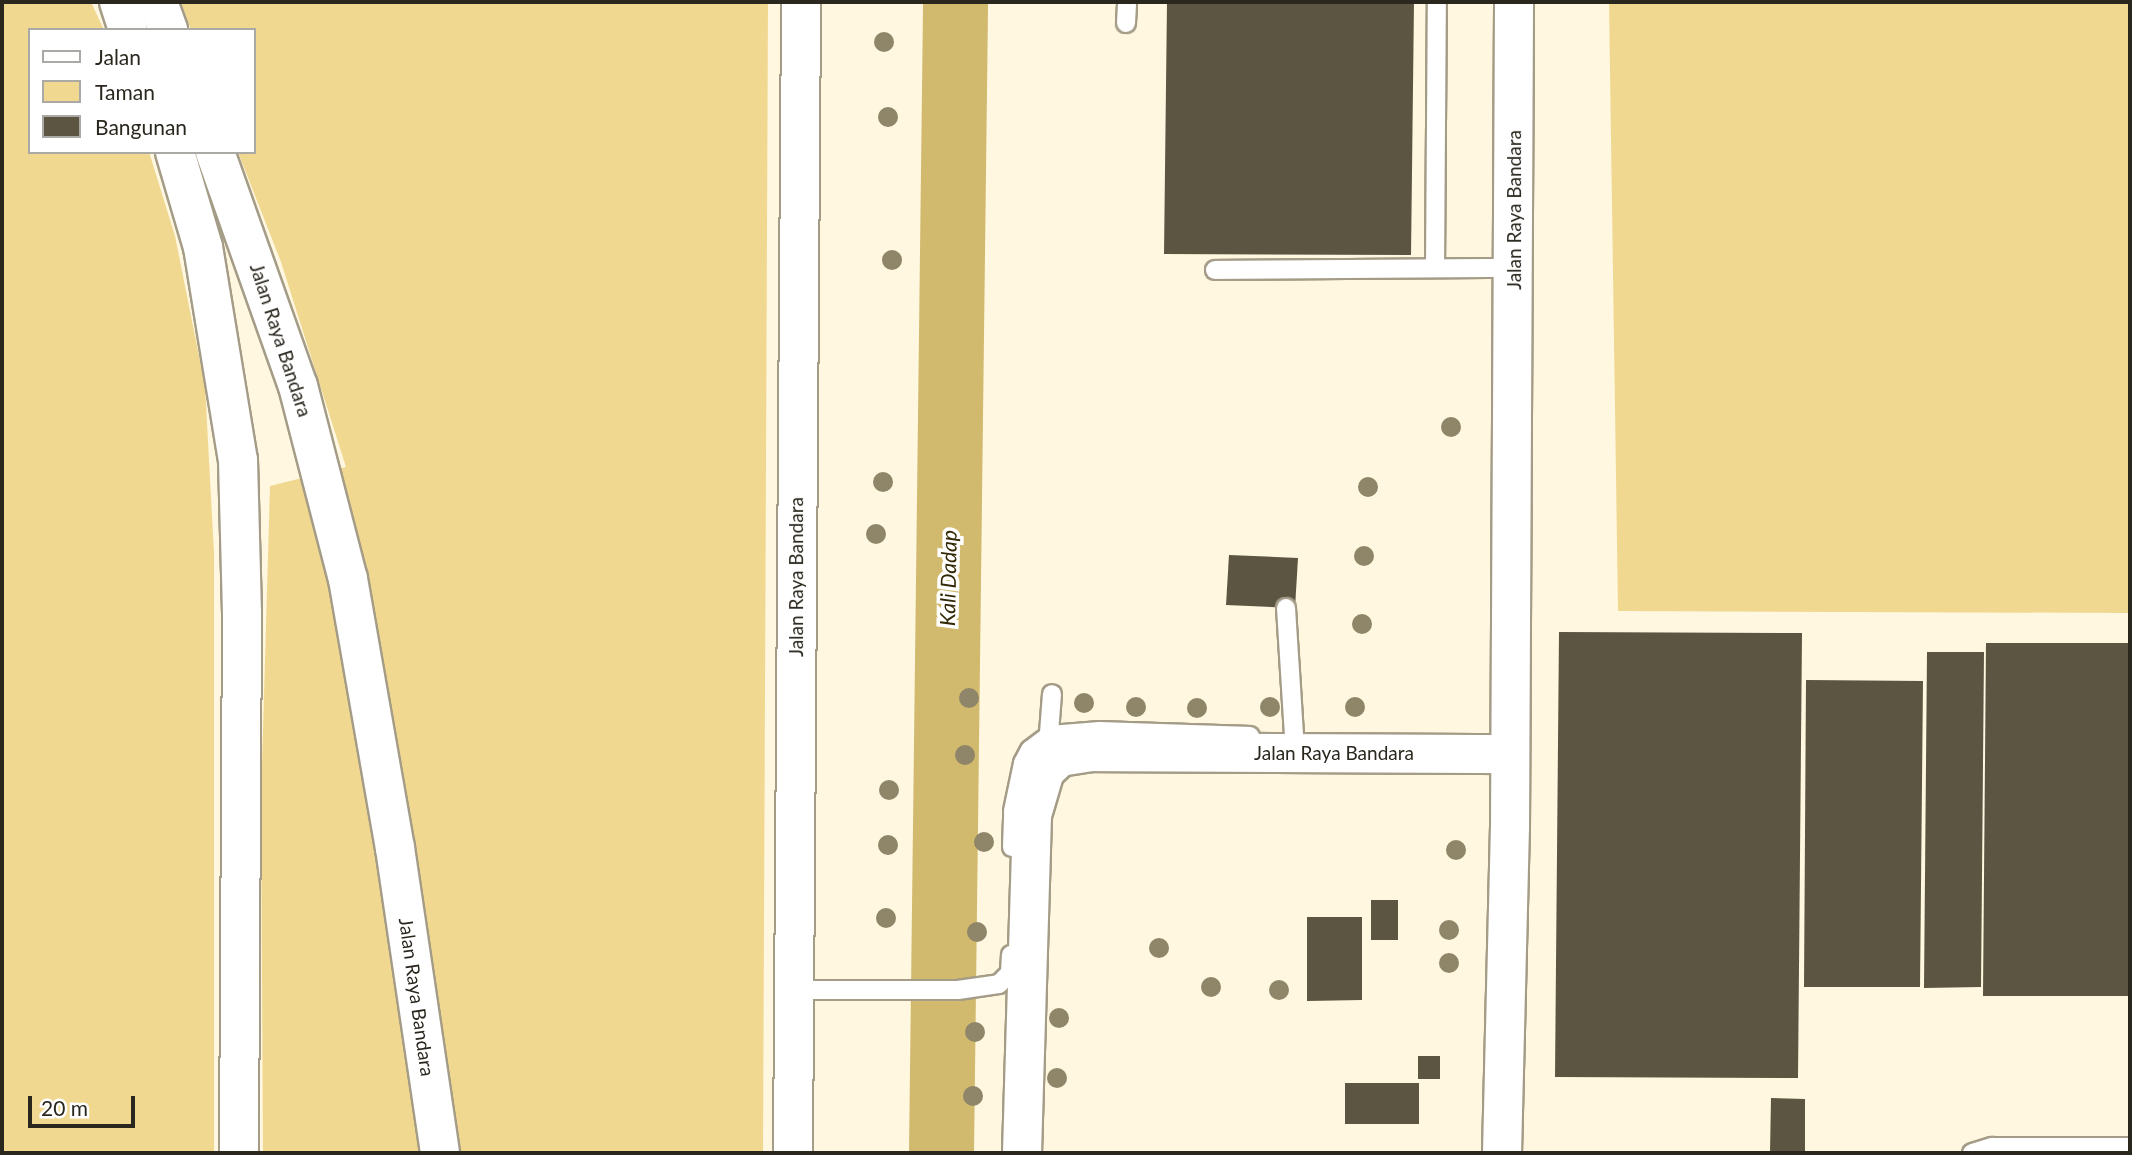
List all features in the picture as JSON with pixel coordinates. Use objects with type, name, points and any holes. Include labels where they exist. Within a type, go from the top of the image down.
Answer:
[{"type":"street","points":[[119,2],[127,28]]},
{"type":"street","points":[[158,2],[167,28]]},
{"type":"street","name":"Jalan Raya Bandara","points":[[793,1153],[801,2]]},
{"type":"street","name":"Jalan Raya Bandara","points":[[1506,1146],[1514,2]]},
{"type":"street","points":[[176,154],[204,247],[238,460],[242,587],[239,1153]]},
{"type":"street","name":"Jalan Raya Bandara","points":[[216,154],[298,386],[323,474],[367,673],[440,1153]]},
{"type":"street","points":[[1022,1153],[1031,840],[1037,789],[1048,753]]},
{"type":"street","name":"Jalan Raya Bandara","points":[[1048,753],[1060,757],[1074,753],[1510,754]]},
{"type":"lane","points":[[1126,23],[1127,2]]},
{"type":"lane","points":[[1435,268],[1437,2]]},
{"type":"lane","points":[[1215,270],[1514,268]]},
{"type":"lane","points":[[1286,608],[1295,753]]},
{"type":"lane","points":[[793,990],[958,990],[999,984],[1010,973],[1017,784],[1030,750],[1048,753],[1052,694]]},
{"type":"lane","points":[[1972,1153],[1992,1147],[2130,1147]]},
{"type":"green space","points":[[2,2],[91,2],[103,28],[28,28],[28,154],[150,154],[175,236],[205,386],[214,553],[214,1153],[2,1153]]},
{"type":"green space","points":[[181,2],[768,2],[763,1153],[263,1153],[261,800],[270,486],[346,467],[281,262],[239,154],[256,154],[256,28],[190,28]]},
{"type":"green space","points":[[1609,2],[2130,2],[2130,613],[1618,611]]},
{"type":"building","points":[[1167,2],[1414,2],[1411,255],[1164,254]]},
{"type":"building","points":[[1229,555],[1298,558],[1295,608],[1226,605]]},
{"type":"building","points":[[1559,632],[1802,633],[1798,1078],[1555,1077]]},
{"type":"building","points":[[1986,643],[2130,643],[2130,996],[1983,996]]},
{"type":"building","points":[[1927,652],[1984,652],[1981,987],[1924,988]]},
{"type":"building","points":[[1806,680],[1923,681],[1920,987],[1804,987]]},
{"type":"building","points":[[1371,900],[1398,900],[1398,940],[1371,940]]},
{"type":"building","points":[[1307,917],[1362,917],[1362,1000],[1307,1001]]},
{"type":"building","points":[[1418,1056],[1440,1056],[1440,1079],[1418,1079]]},
{"type":"building","points":[[1345,1083],[1419,1083],[1419,1124],[1345,1124]]},
{"type":"building","points":[[1771,1098],[1805,1099],[1805,1153],[1770,1153]]},
{"type":"waterway","name":"Kali Dadap","points":[[941,1153],[955,2]]}]
